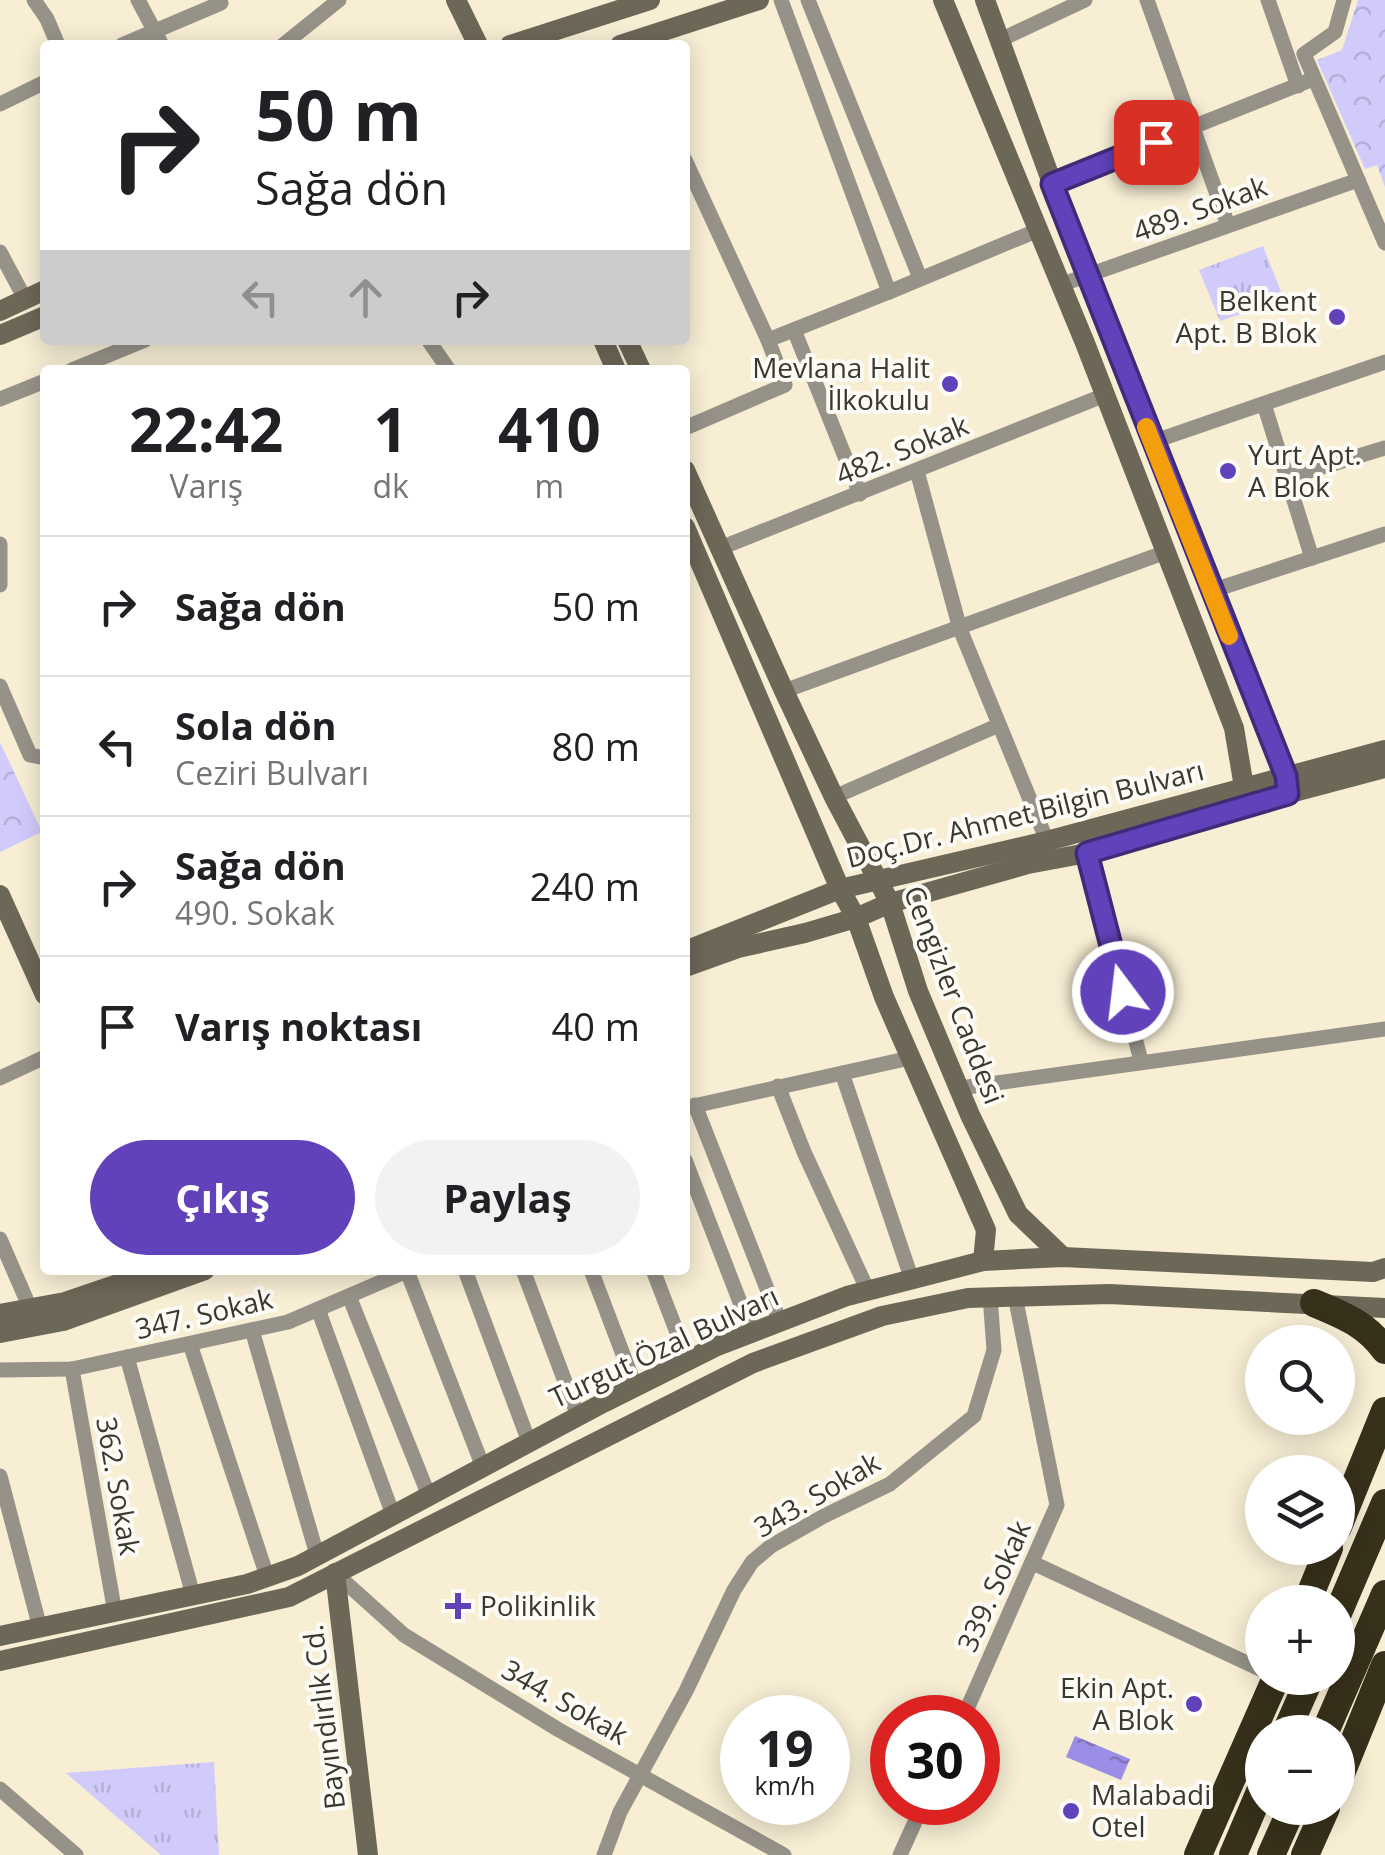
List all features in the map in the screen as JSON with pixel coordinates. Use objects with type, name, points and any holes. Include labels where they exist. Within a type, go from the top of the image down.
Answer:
[{"type":"highway","points":[[1314,1303],[1354,1320],[1376,1337],[1385,1350]]},
{"type":"highway","points":[[1355,1485],[1385,1411]]},
{"type":"highway","points":[[1350,1585],[1385,1503]]},
{"type":"highway","points":[[1332,1715],[1385,1594]]},
{"type":"highway","points":[[1355,1739],[1385,1665]]},
{"type":"highway","points":[[1198,1855],[1269,1695]]},
{"type":"highway","points":[[1233,1855],[1246,1825]]},
{"type":"highway","points":[[1272,1855],[1285,1825]]},
{"type":"highway","points":[[1305,1855],[1318,1825]]},
{"type":"main road","points":[[456,0],[476,40]]},
{"type":"main road","points":[[526,40],[650,0]]},
{"type":"main road","points":[[640,40],[759,0]]},
{"type":"main road","points":[[943,0],[1105,395],[1234,728],[1244,796]]},
{"type":"main road","points":[[985,0],[1052,184],[1287,785]]},
{"type":"main road","points":[[0,311],[40,292]]},
{"type":"main road","points":[[0,336],[40,318]]},
{"type":"main road","name":"Cengizler Caddesi","points":[[690,482],[784,692],[890,903],[918,991],[1018,1214],[1063,1256]]},
{"type":"main road","points":[[690,539],[840,889],[856,918],[910,1058],[986,1230],[983,1261]]},
{"type":"main road","name":"Doç.Dr. Ahmet Bilgin Bulvarı","points":[[1287,785],[1385,750]]},
{"type":"main road","name":"Doç.Dr. Ahmet Bilgin Bulvarı","points":[[690,949],[840,889],[1287,785],[1385,768]]},
{"type":"main road","name":"Doç.Dr. Ahmet Bilgin Bulvarı","points":[[690,965],[738,948],[856,918],[890,903],[1028,864],[1087,853],[1244,796]]},
{"type":"main road","points":[[1,901],[40,984]]},
{"type":"main road","name":"Turgut Özal Bulvarı","points":[[0,1636],[193,1596],[267,1576],[318,1555],[688,1361],[780,1322],[868,1291],[983,1261],[1063,1256],[1372,1272],[1385,1268]]},
{"type":"main road","points":[[0,1314],[65,1302],[143,1275]]},
{"type":"main road","points":[[0,1333],[63,1321],[191,1275]]},
{"type":"main road","name":"Turgut Özal Bulvarı","points":[[0,1660],[288,1597],[753,1362],[882,1316],[968,1298],[1108,1294],[1385,1308]]},
{"type":"main road","name":"Bayındırlık Cd.","points":[[335,1574],[368,1855]]},
{"type":"street","points":[[34,0],[55,40]]},
{"type":"street","points":[[138,0],[159,40]]},
{"type":"street","points":[[782,0],[889,292]]},
{"type":"street","points":[[808,0],[920,278]]},
{"type":"street","points":[[1000,40],[1086,0]]},
{"type":"street","points":[[1147,0],[1228,225]]},
{"type":"street","points":[[1268,0],[1358,180],[1385,243]]},
{"type":"street","points":[[1306,82],[1304,54],[1335,32],[1344,0]]},
{"type":"street","points":[[289,40],[331,2]]},
{"type":"street","points":[[132,40],[221,3]]},
{"type":"street","points":[[1052,184],[1306,82]]},
{"type":"street","points":[[2,98],[40,84]]},
{"type":"street","points":[[690,171],[785,385],[690,426]]},
{"type":"street","name":"489. Sokak","points":[[1060,286],[1358,180]]},
{"type":"street","points":[[768,340],[1036,230]]},
{"type":"street","points":[[0,252],[25,300]]},
{"type":"street","points":[[794,330],[860,494]]},
{"type":"street","points":[[84,365],[133,345]]},
{"type":"street","points":[[1152,442],[1385,362]]},
{"type":"street","points":[[0,399],[40,383]]},
{"type":"street","name":"482. Sokak","points":[[718,549],[1105,395]]},
{"type":"street","points":[[1264,404],[1312,558]]},
{"type":"street","points":[[1287,478],[1385,448]]},
{"type":"street","points":[[917,471],[960,628],[1047,841]]},
{"type":"street","points":[[1211,591],[1385,534]]},
{"type":"street","points":[[0,544],[0,585]]},
{"type":"street","points":[[784,692],[1166,552]]},
{"type":"street","points":[[0,686],[30,755],[40,757]]},
{"type":"street","points":[[834,797],[998,725]]},
{"type":"street","points":[[1087,853],[1141,1061]]},
{"type":"street","points":[[960,1088],[1385,1030]]},
{"type":"street","points":[[780,1322],[690,1107],[910,1058]]},
{"type":"street","points":[[0,1078],[40,1059]]},
{"type":"street","points":[[842,1073],[912,1280]]},
{"type":"street","points":[[778,1086],[868,1291]]},
{"type":"street","points":[[690,1173],[752,1333]]},
{"type":"street","points":[[0,1239],[30,1308]]},
{"type":"street","name":"347. Sokak","points":[[0,1370],[72,1368],[288,1322],[397,1275]]},
{"type":"street","points":[[410,1275],[484,1467]]},
{"type":"street","points":[[467,1275],[530,1442]]},
{"type":"street","points":[[525,1275],[578,1416]]},
{"type":"street","points":[[592,1275],[636,1386]]},
{"type":"street","points":[[656,1275],[688,1361]]},
{"type":"street","points":[[349,1296],[429,1496]]},
{"type":"street","name":"343. Sokak","points":[[604,1855],[620,1812],[752,1562],[824,1516],[890,1484],[974,1416],[994,1350],[990,1296]]},
{"type":"street","name":"339. Sokak","points":[[973,1695],[1057,1505],[1016,1296]]},
{"type":"street","points":[[318,1309],[394,1514]]},
{"type":"street","points":[[252,1330],[318,1555]]},
{"type":"street","points":[[190,1344],[267,1576]]},
{"type":"street","points":[[127,1357],[193,1596]]},
{"type":"street","name":"362. Sokak","points":[[72,1368],[114,1612]]},
{"type":"street","points":[[0,1476],[40,1628]]},
{"type":"street","points":[[1033,1564],[1245,1662]]},
{"type":"street","name":"344. Sokak","points":[[335,1574],[404,1635],[558,1730],[784,1855]]},
{"type":"street","points":[[0,1789],[76,1855]]},
{"type":"street","points":[[900,1855],[914,1825]]},
{"type":"green space","points":[[1358,0],[1385,0],[1385,187],[1377,165],[1365,169],[1317,60],[1342,50]]},
{"type":"green space","points":[[1263,246],[1284,299],[1220,321],[1199,270]]},
{"type":"green space","points":[[0,742],[40,833],[0,852]]},
{"type":"green space","points":[[214,1762],[219,1855],[161,1855],[66,1773]]},
{"type":"water","points":[[1075,1736],[1130,1759],[1121,1780],[1066,1757]]},
{"type":"slow traffic","points":[[1146,427],[1229,636]]},
{"type":"place","name":"Belkent Apt. B Blok","points":[[1337,317]]},
{"type":"place","name":"Mevlana Halit İlkokulu","points":[[950,384]]},
{"type":"place","name":"Yurt Apt. A Blok","points":[[1228,471]]},
{"type":"place","name":"Polikinlik","points":[[458,1606]]},
{"type":"place","name":"Ekin Apt. A Blok","points":[[1194,1704]]},
{"type":"place","name":"Malabadi Otel","points":[[1071,1811]]},
{"type":"route","points":[[1123,992],[1087,853],[1288,794],[1286,776],[1052,184],[1156,142]]}]
